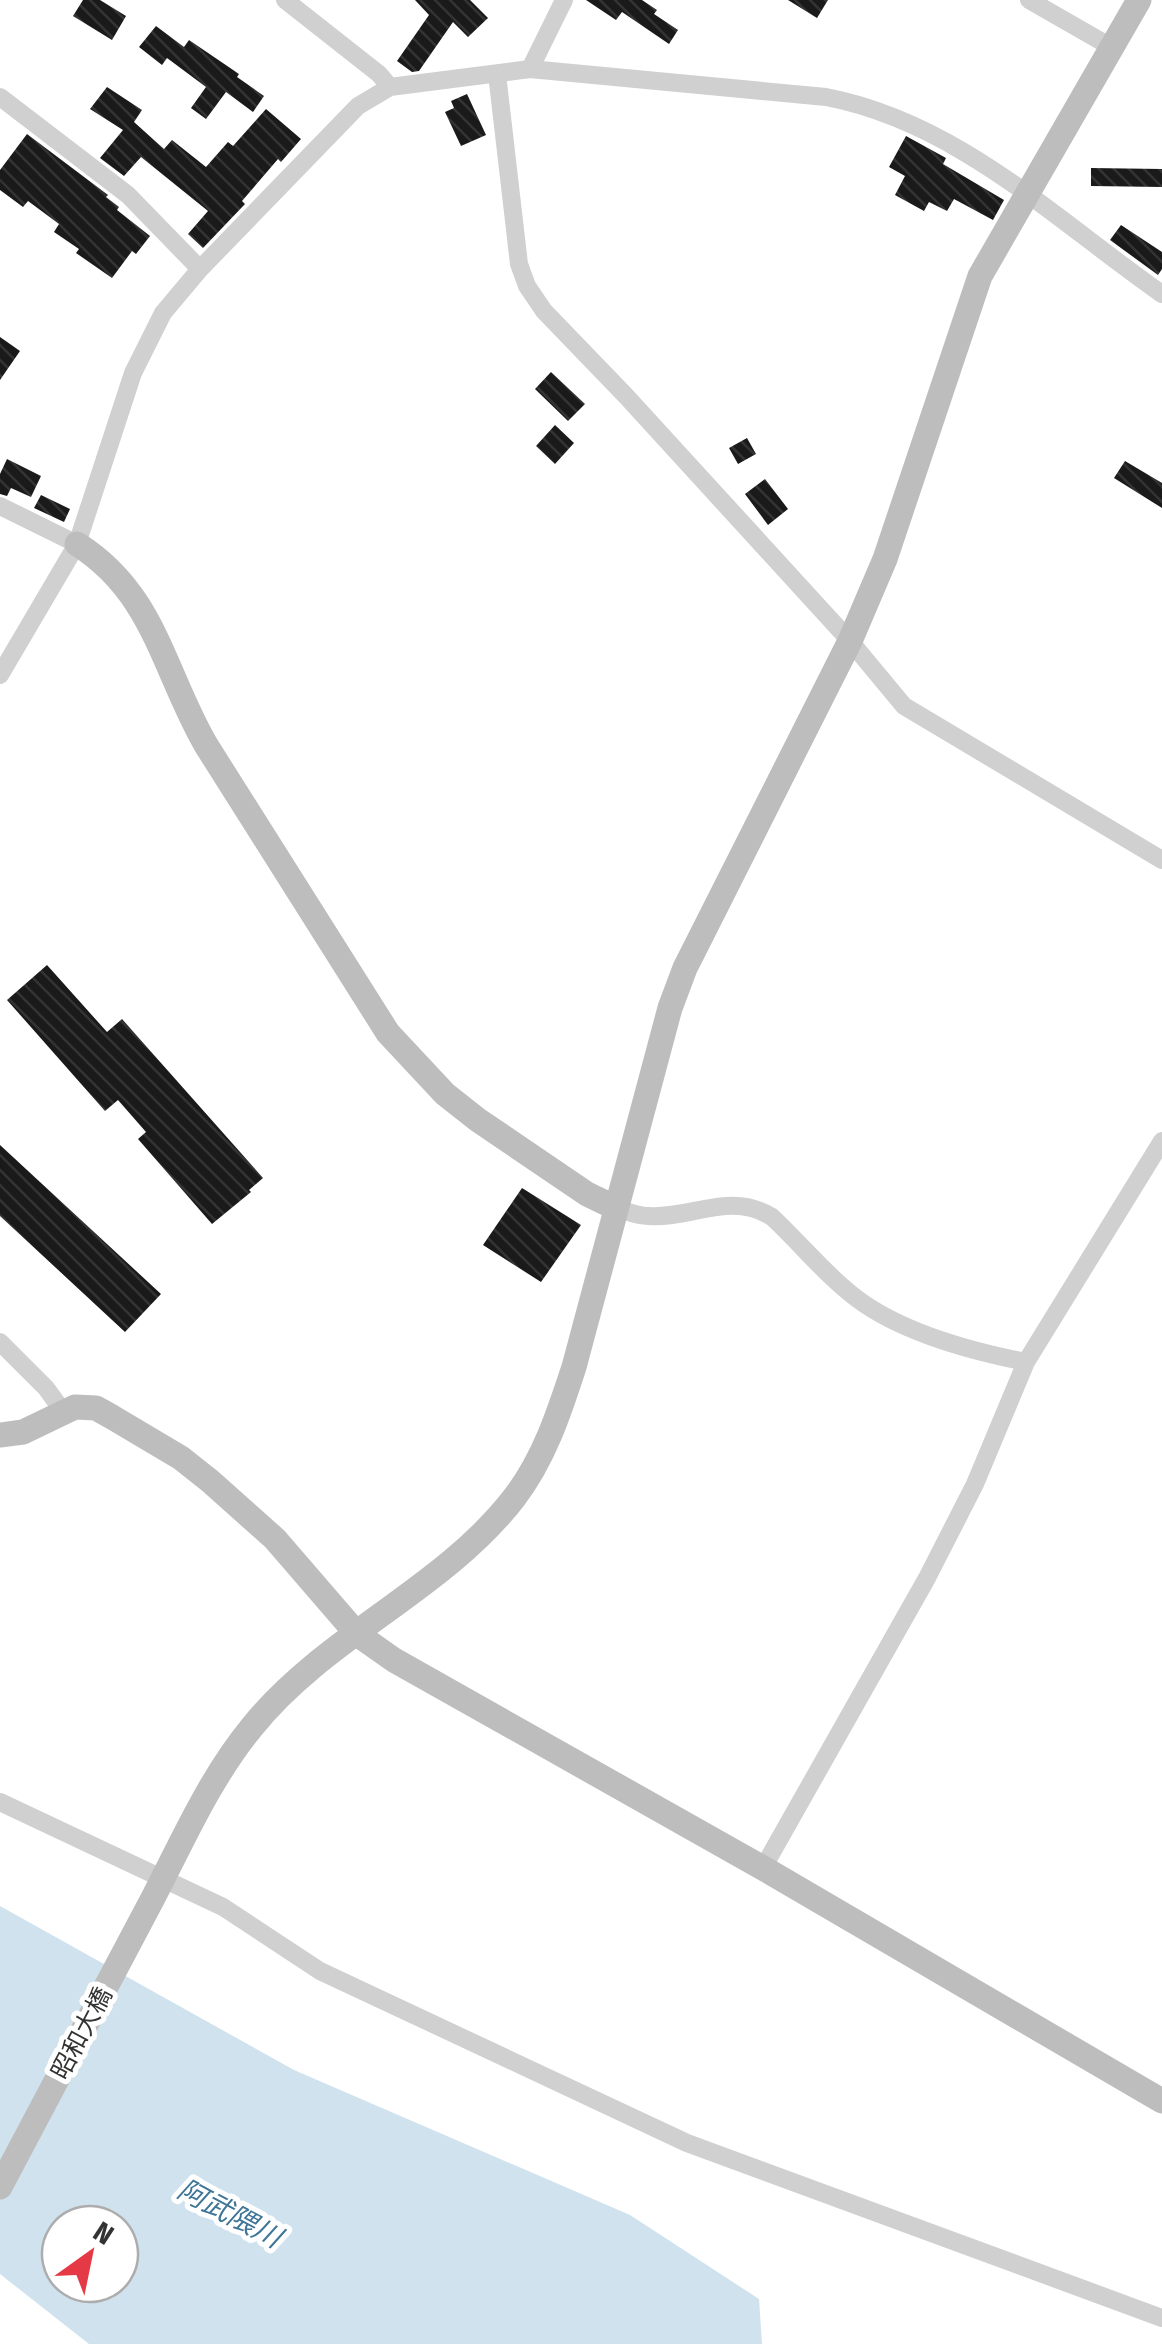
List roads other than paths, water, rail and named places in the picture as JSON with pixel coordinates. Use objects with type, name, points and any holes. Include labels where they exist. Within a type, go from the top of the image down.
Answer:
[{"type":"street","points":[[285,0],[308,8],[390,88]]},
{"type":"street","points":[[530,69],[564,0]]},
{"type":"street","points":[[1029,0],[1111,47]]},
{"type":"street","name":"昭和大橋","points":[[0,2187],[198,1810],[247,1733],[285,1691],[465,1550],[501,1514],[529,1477],[558,1416],[670,1008],[685,968],[850,641],[885,559],[980,276],[1139,0]]},
{"type":"street","points":[[0,675],[77,544],[145,344],[162,313],[358,106],[390,88],[530,69],[865,104],[944,138],[1162,294]]},
{"type":"street","points":[[497,74],[519,264],[535,299],[850,641],[889,691],[916,716],[1162,860]]},
{"type":"street","points":[[0,97],[128,195],[200,269]]},
{"type":"street","points":[[0,506],[77,544],[110,567],[140,605],[157,635],[186,711],[206,746],[388,1032],[445,1094],[587,1194],[616,1208],[646,1216],[738,1204],[758,1208],[853,1296],[916,1330],[976,1352],[1026,1362]]},
{"type":"street","points":[[763,1868],[927,1578],[975,1484],[1026,1362],[1162,1141]]},
{"type":"street","points":[[0,1342],[62,1410]]},
{"type":"street","points":[[0,1435],[23,1432],[62,1410],[96,1408],[180,1458],[275,1539],[357,1634],[394,1660],[763,1868],[1162,2101]]},
{"type":"street","points":[[0,1802],[223,1907],[320,1971],[687,2143],[1162,2318]]},
{"type":"water","name":"阿武隈川","points":[[0,1906],[294,2070],[630,2215],[759,2299],[762,2344],[89,2344],[0,2274]]}]
